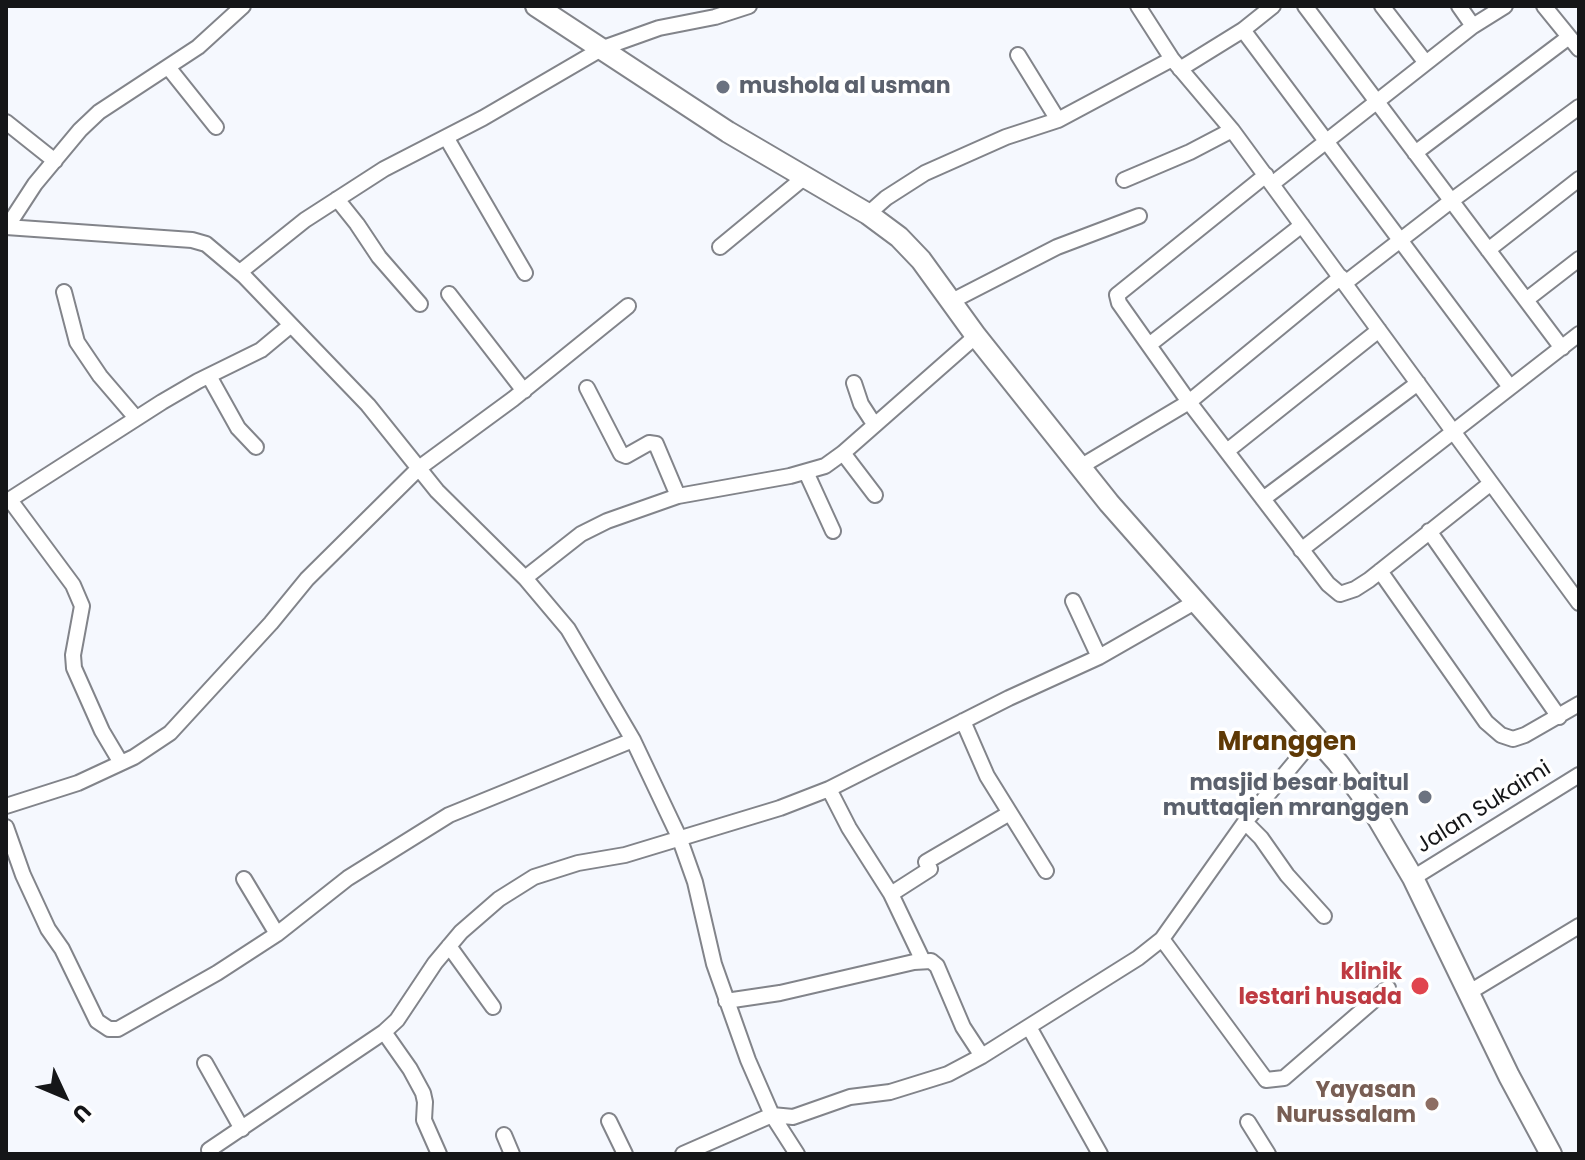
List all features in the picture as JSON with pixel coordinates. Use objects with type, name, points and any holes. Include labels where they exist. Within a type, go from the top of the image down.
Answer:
[{"type":"main road","points":[[536,6],[728,132],[868,214],[899,237],[921,260],[976,336],[1080,467],[1338,763],[1373,810],[1413,878],[1551,1154]]},
{"type":"street","points":[[243,6],[198,47],[99,112],[35,184],[6,227],[201,242],[240,272],[368,405],[437,491],[525,578],[568,629],[633,740],[679,837],[695,882],[704,927],[726,1001],[772,1115],[797,1154]]},
{"type":"street","points":[[240,272],[305,220],[384,169],[603,48],[659,28],[715,17],[749,6]]},
{"type":"street","points":[[1138,6],[1176,64],[1232,130],[1579,603]]},
{"type":"street","points":[[868,214],[886,198],[925,173],[1006,137],[1058,120],[1176,64],[1243,30],[1273,6]]},
{"type":"street","points":[[1305,6],[1562,348]]},
{"type":"street","points":[[1382,6],[1426,63]]},
{"type":"street","points":[[1459,6],[1473,26]]},
{"type":"street","points":[[1491,483],[1355,589],[1340,594],[1334,592],[1189,402],[1117,295],[1269,180],[1326,141],[1473,26],[1505,6]]},
{"type":"street","points":[[1550,7],[1579,49]]},
{"type":"street","points":[[1243,30],[1510,387]]},
{"type":"street","points":[[1415,153],[1569,37]]},
{"type":"street","points":[[1018,55],[1058,120]]},
{"type":"street","points":[[168,67],[216,127]]},
{"type":"street","points":[[1080,467],[1189,402],[1343,280],[1579,107]]},
{"type":"street","points":[[6,122],[55,161]]},
{"type":"street","points":[[1124,180],[1232,130]]},
{"type":"street","points":[[446,137],[525,273]]},
{"type":"street","points":[[720,247],[806,176]]},
{"type":"street","points":[[1488,250],[1579,179]]},
{"type":"street","points":[[337,199],[379,257],[420,304]]},
{"type":"street","points":[[950,302],[1057,247],[1139,216]]},
{"type":"street","points":[[1149,345],[1302,225]]},
{"type":"street","points":[[1526,300],[1579,259]]},
{"type":"street","points":[[64,292],[77,342],[100,376],[136,418]]},
{"type":"street","points":[[449,294],[524,391]]},
{"type":"street","points":[[6,806],[78,783],[121,763],[170,733],[307,579],[419,468],[524,391],[628,306]]},
{"type":"street","points":[[121,763],[102,731],[74,668],[73,655],[82,606],[73,585],[8,501],[136,418],[261,350],[291,325]]},
{"type":"street","points":[[1227,451],[1379,330]]},
{"type":"street","points":[[1301,550],[1579,334]]},
{"type":"street","points":[[525,578],[581,534],[607,521],[678,496],[825,466],[976,336]]},
{"type":"street","points":[[209,376],[238,428],[256,447]]},
{"type":"street","points":[[854,383],[861,404],[874,424]]},
{"type":"street","points":[[1263,499],[1418,383]]},
{"type":"street","points":[[587,388],[621,454],[626,456],[649,443],[656,444],[678,496]]},
{"type":"street","points":[[843,453],[875,495]]},
{"type":"street","points":[[806,472],[833,531]]},
{"type":"street","points":[[1429,531],[1559,717]]},
{"type":"street","points":[[1380,571],[1486,722],[1501,735],[1513,739],[1579,704]]},
{"type":"street","points":[[1073,601],[1099,657]]},
{"type":"street","points":[[211,1154],[209,1150],[384,1032],[397,1020],[449,946],[477,916],[534,877],[578,863],[625,855],[780,808],[829,789],[1099,657],[1195,602]]},
{"type":"street","points":[[963,721],[1008,814],[1046,871]]},
{"type":"street","points":[[683,1154],[772,1115],[793,1117],[850,1097],[890,1092],[948,1074],[1138,958],[1162,939],[1245,822],[1315,738]]},
{"type":"street","points":[[6,827],[23,875],[48,929],[62,949],[97,1021],[109,1029],[118,1029],[217,973],[277,934],[348,878],[449,815],[633,740]]},
{"type":"street","name":"Jalan Sukaimi","points":[[1413,878],[1579,775]]},
{"type":"street","points":[[829,789],[849,828],[891,894],[923,961]]},
{"type":"street","points":[[891,894],[930,869],[926,862],[1008,814]]},
{"type":"street","points":[[1245,822],[1324,916]]},
{"type":"street","points":[[244,879],[277,934]]},
{"type":"street","points":[[1468,993],[1579,926]]},
{"type":"street","points":[[1162,939],[1266,1080],[1284,1078],[1388,988]]},
{"type":"street","points":[[449,946],[493,1007]]},
{"type":"street","points":[[726,1001],[780,993],[931,961],[937,966],[963,1027],[982,1056]]},
{"type":"street","points":[[1029,1027],[1100,1154]]},
{"type":"street","points":[[384,1032],[423,1093],[424,1120],[439,1154]]},
{"type":"street","points":[[205,1063],[242,1129]]},
{"type":"street","points":[[609,1121],[625,1154]]},
{"type":"street","points":[[1248,1122],[1268,1154]]},
{"type":"street","points":[[504,1135],[512,1154]]},
{"type":"place","name":"mushola al usman","points":[[723,87]]},
{"type":"place","name":"masjid besar baitul muttaqien mranggen","points":[[1425,797]]},
{"type":"place","name":"klinik lestari husada","points":[[1420,986]]},
{"type":"place","name":"Yayasan Nurussalam","points":[[1432,1104]]},
{"type":"district","name":"Mranggen","points":[[1287,743]]}]
